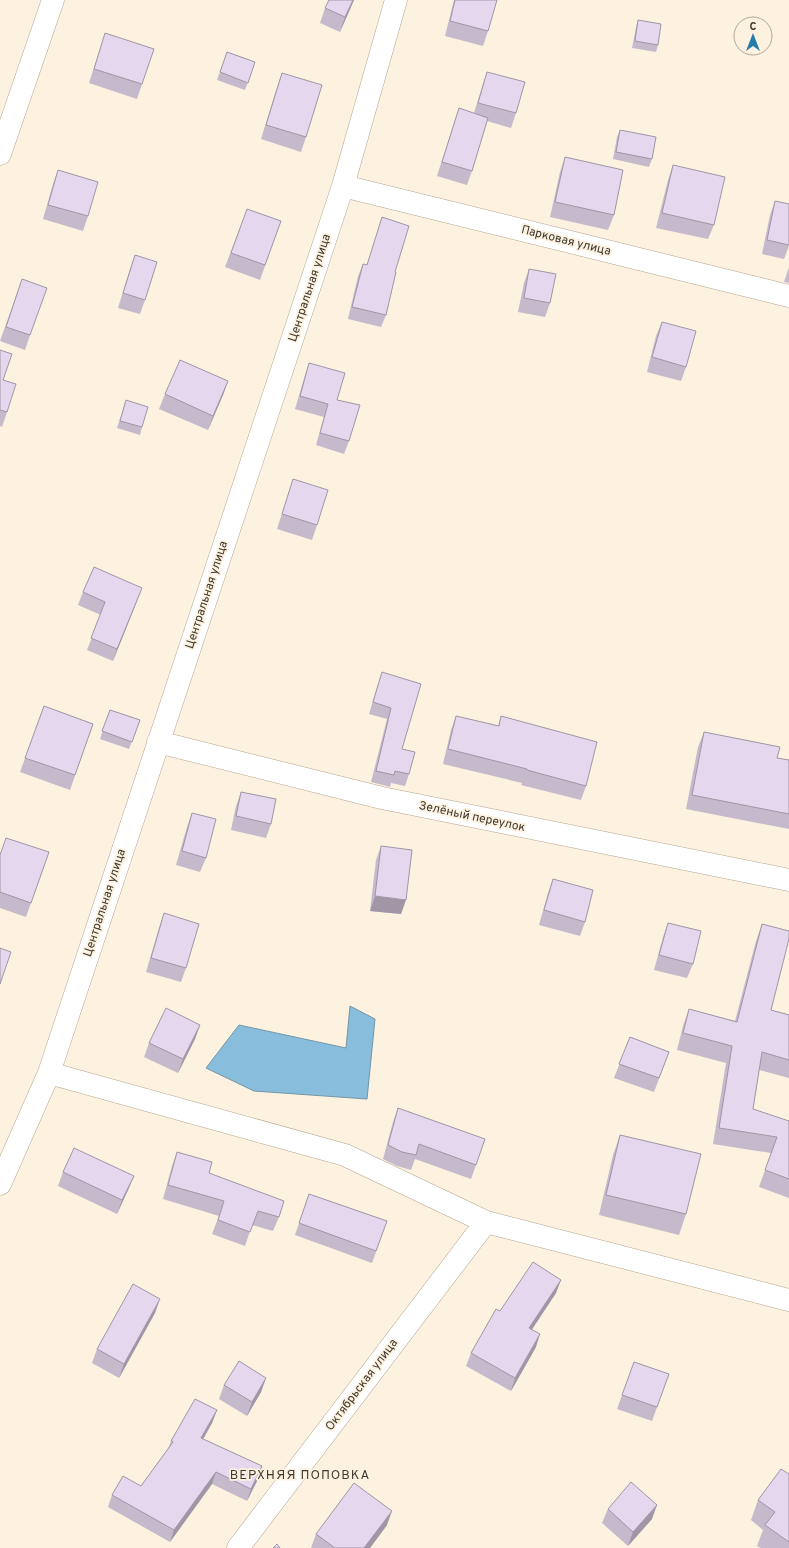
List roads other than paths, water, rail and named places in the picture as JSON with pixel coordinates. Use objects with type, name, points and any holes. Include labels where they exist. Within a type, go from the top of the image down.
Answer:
[{"type":"street","points":[[0,154],[53,0]]},
{"type":"street","name":"Центральная улица","points":[[0,1184],[49,1073],[343,186],[396,0]]},
{"type":"street","name":"Парковая улица","points":[[343,186],[789,296]]},
{"type":"street","name":"Зелёный переулок","points":[[158,742],[382,798],[789,880]]},
{"type":"street","points":[[49,1073],[345,1155],[486,1222],[789,1300]]},
{"type":"street","name":"Октябрьская улица","points":[[238,1548],[486,1222]]},
{"type":"water","points":[[350,1006],[375,1019],[367,1099],[254,1091],[206,1068],[239,1025],[346,1048]]},
{"type":"district","name":"ВЕРХНЯЯ ПОПОВКА","points":[[300,1476]]}]
